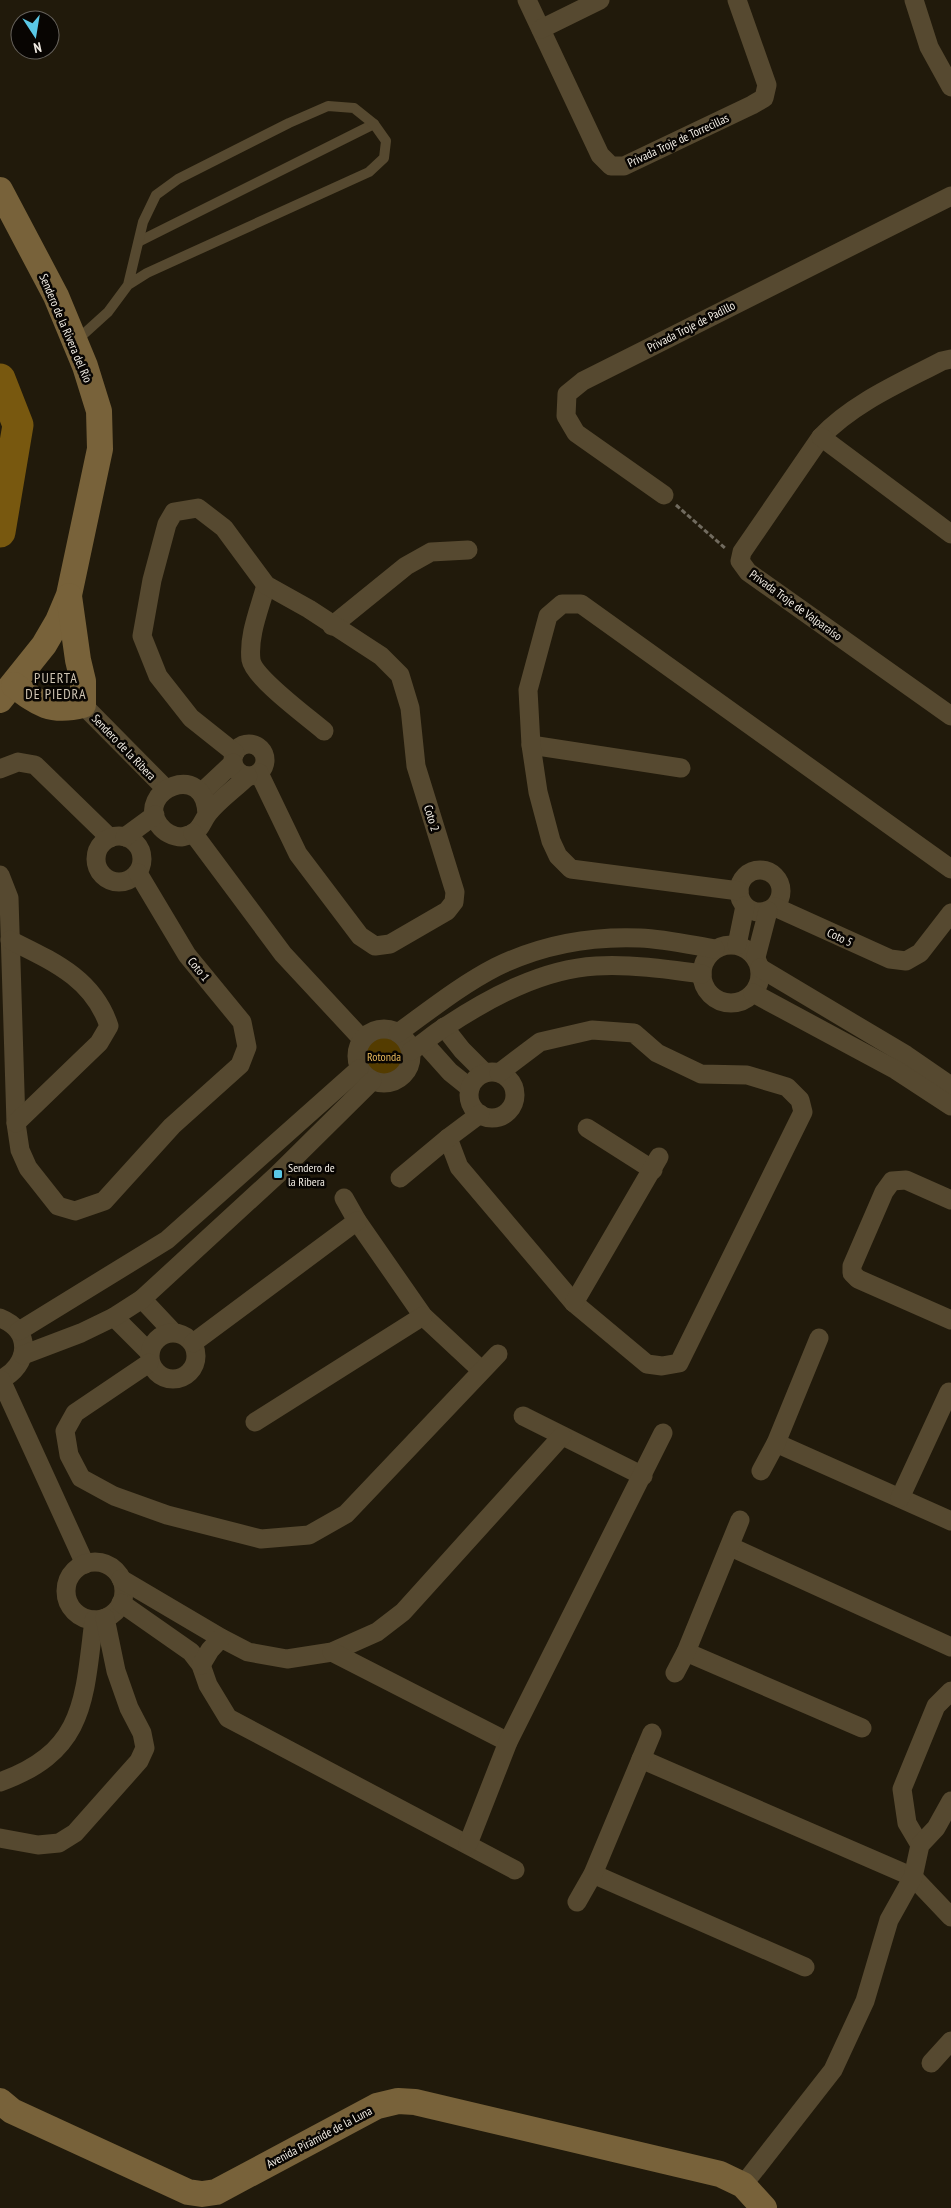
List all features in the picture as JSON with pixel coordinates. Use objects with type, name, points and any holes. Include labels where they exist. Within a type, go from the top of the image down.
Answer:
[{"type":"street","name":"Privada Troje de Torrecillas","points":[[526,0],[600,155],[611,166],[624,166],[764,98],[767,84],[737,0]]},
{"type":"street","points":[[541,29],[600,0]]},
{"type":"street","points":[[914,0],[929,47],[951,87]]},
{"type":"street","name":"Sendero de la Rivera del Río","points":[[0,190],[56,296],[75,342],[99,411],[100,449],[68,595],[58,621],[44,645],[7,692]]},
{"type":"street","name":"Privada Troje de Padillo","points":[[664,495],[576,433],[566,416],[567,394],[583,381],[951,196]]},
{"type":"street","name":"Privada Troje de Valparaíso","points":[[951,359],[942,361],[881,393],[836,422],[821,437],[742,552],[740,561],[748,572],[951,716]]},
{"type":"street","points":[[821,437],[951,534]]},
{"type":"street","points":[[254,774],[237,770],[234,758],[191,718],[158,676],[142,636],[152,580],[167,524],[174,512],[198,508],[224,528],[266,585],[309,609],[332,626],[406,566],[431,552],[468,550]]},
{"type":"street","points":[[266,585],[252,638],[251,662],[262,679],[324,731]]},
{"type":"street","points":[[7,692],[53,708],[63,709],[83,704],[83,681],[68,595]]},
{"type":"street","points":[[772,909],[751,911],[742,898],[571,868],[558,856],[551,841],[538,792],[531,745],[528,690],[548,616],[562,604],[581,604],[951,869]]},
{"type":"street","name":"Coto 2","points":[[254,774],[298,854],[360,936],[376,946],[390,944],[447,911],[454,902],[454,892],[416,766],[410,708],[400,675],[381,656],[332,626]]},
{"type":"street","points":[[44,645],[68,653],[78,660]]},
{"type":"street","name":"Sendero de la Ribera","points":[[83,704],[166,789]]},
{"type":"street","points":[[201,793],[234,758],[242,745],[252,744],[262,750],[265,759],[262,769],[207,815],[202,826],[193,833],[182,837],[171,835],[158,823],[155,815],[157,799],[166,789],[177,784],[186,784],[201,793],[206,804],[207,815]]},
{"type":"street","points":[[531,745],[682,768]]},
{"type":"street","points":[[0,769],[18,762],[35,765],[117,837],[132,840],[142,852],[142,866],[138,873],[126,881],[111,881],[100,872],[96,857],[98,849],[117,837],[155,815]]},
{"type":"street","points":[[193,833],[283,954],[362,1039]]},
{"type":"street","points":[[142,852],[171,835]]},
{"type":"street","points":[[738,945],[742,898],[740,883],[750,872],[758,870],[773,873],[781,886],[782,894],[772,909],[758,963],[758,986],[745,999],[736,1002],[721,1001],[709,992],[704,984],[702,974],[705,960],[715,949],[726,945],[738,945],[748,949],[758,963],[906,1055],[951,1086]]},
{"type":"street","name":"Coto 1","points":[[16,1123],[20,1150],[28,1168],[58,1206],[75,1211],[104,1201],[172,1126],[240,1065],[247,1047],[242,1022],[187,955],[138,873]]},
{"type":"street","points":[[0,875],[9,898],[16,1123]]},
{"type":"street","name":"Coto 5","points":[[772,909],[890,959],[906,961],[920,953],[951,913]]},
{"type":"street","points":[[398,1033],[452,994],[496,967],[547,947],[592,939],[641,938],[715,949]]},
{"type":"street","points":[[10,940],[50,960],[82,981],[103,1009],[109,1026],[99,1044],[16,1123]]},
{"type":"street","points":[[470,1088],[417,1047],[407,1041],[398,1033],[383,1029],[368,1034],[362,1039],[356,1054],[366,1075],[380,1084],[397,1080],[409,1068],[417,1047],[444,1027],[511,990],[556,973],[594,966],[638,966],[702,974]]},
{"type":"street","points":[[753,993],[896,1070],[951,1106]]},
{"type":"street","points":[[444,1027],[462,1050],[492,1073],[506,1076],[514,1088],[513,1104],[509,1110],[495,1117],[480,1114],[471,1103],[470,1088],[476,1079],[492,1073],[540,1042],[592,1030],[634,1033],[657,1053],[701,1074],[747,1075],[787,1087],[800,1100],[803,1112],[679,1363],[662,1366],[647,1364],[574,1303],[459,1167],[448,1138]]},
{"type":"street","points":[[23,1355],[81,1333],[114,1317],[142,1299],[278,1174],[366,1075]]},
{"type":"street","points":[[19,1331],[167,1240],[366,1075]]},
{"type":"street","points":[[400,1178],[480,1114]]},
{"type":"street","points":[[574,1303],[656,1163],[587,1128]]},
{"type":"street","points":[[951,1200],[906,1180],[892,1180],[884,1192],[852,1266],[852,1273],[858,1278],[951,1320]]},
{"type":"street","points":[[344,1198],[357,1221],[424,1316],[481,1370]]},
{"type":"street","points":[[193,1343],[357,1221]]},
{"type":"street","points":[[114,1317],[149,1357],[155,1372],[165,1378],[177,1379],[187,1374],[194,1365],[196,1354],[193,1343],[184,1335],[174,1332],[142,1299]]},
{"type":"street","points":[[255,1422],[424,1316]]},
{"type":"street","points":[[0,1318],[10,1322],[19,1331],[24,1342],[23,1355],[16,1370],[0,1380],[85,1564]]},
{"type":"street","points":[[174,1332],[159,1338],[149,1357],[75,1413],[65,1431],[69,1455],[81,1478],[114,1496],[167,1515],[261,1539],[309,1535],[346,1514],[498,1354]]},
{"type":"street","points":[[761,1471],[776,1443],[819,1338]]},
{"type":"street","points":[[900,1498],[949,1392]]},
{"type":"street","points":[[523,1416],[643,1476]]},
{"type":"street","points":[[468,1844],[508,1742],[663,1433]]},
{"type":"street","points":[[121,1579],[248,1652],[287,1659],[332,1652],[377,1632],[403,1612],[562,1436]]},
{"type":"street","points":[[776,1443],[951,1521]]},
{"type":"street","points":[[676,1673],[731,1547],[740,1520]]},
{"type":"street","points":[[731,1547],[951,1647]]},
{"type":"street","points":[[96,1562],[107,1565],[121,1579],[124,1592],[121,1603],[114,1612],[99,1619],[82,1617],[68,1601],[66,1590],[68,1579],[75,1570],[85,1564],[96,1562]]},
{"type":"street","points":[[121,1603],[191,1652],[228,1718],[515,1870]]},
{"type":"street","points":[[0,1782],[22,1774],[44,1761],[63,1741],[77,1718],[99,1619]]},
{"type":"street","points":[[0,1838],[38,1846],[59,1843],[75,1833],[139,1761],[145,1748],[142,1733],[128,1708],[99,1619]]},
{"type":"street","points":[[200,1665],[221,1638]]},
{"type":"street","points":[[332,1652],[508,1742]]},
{"type":"street","points":[[686,1652],[862,1728]]},
{"type":"street","points":[[920,1845],[907,1823],[902,1789],[936,1706],[951,1691]]},
{"type":"street","points":[[576,1902],[593,1874],[652,1733]]},
{"type":"street","points":[[641,1759],[913,1877],[951,1917]]},
{"type":"street","points":[[742,2185],[833,2070],[865,2001],[889,1920],[913,1877],[920,1845],[936,1828],[951,1801]]},
{"type":"street","points":[[593,1874],[805,1967]]},
{"type":"street","points":[[931,2063],[951,2041]]},
{"type":"street","name":"Avenida Pirámide de la Luna","points":[[4,2106],[188,2192],[202,2194],[216,2192],[377,2106],[398,2101],[415,2102],[720,2174],[742,2185],[764,2208]]},
{"type":"lane","points":[[75,342],[108,312],[128,285],[147,273],[369,172],[384,158],[386,141],[374,124],[354,108],[328,106],[178,179],[156,195],[144,222],[128,285]]},
{"type":"lane","points":[[140,241],[374,124]]},
{"type":"path","points":[[664,495],[740,561]]},
{"type":"green space","name":"Rotonda","points":[[379,1029],[389,1029],[399,1033],[407,1041],[411,1056],[407,1071],[399,1079],[389,1083],[379,1083],[369,1079],[361,1071],[357,1061],[357,1051],[361,1041],[369,1033]]},
{"type":"waterway","points":[[0,379],[18,425],[0,532]]},
{"type":"place","name":"Sendero de la Ribera","points":[[278,1174]]},
{"type":"district","name":"PUERTA DE PIEDRA","points":[[56,686]]}]
